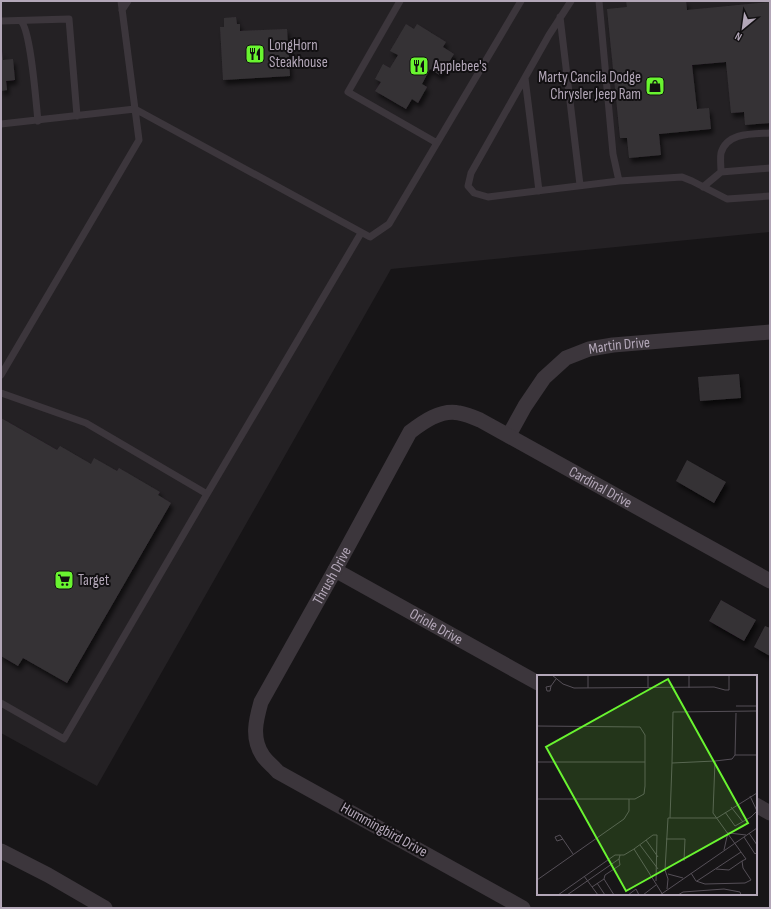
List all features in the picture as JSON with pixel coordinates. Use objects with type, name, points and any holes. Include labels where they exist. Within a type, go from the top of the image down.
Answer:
[{"type":"street","name":"Martin Drive","points":[[509,434],[525,406],[544,378],[566,358],[589,349],[770,332]]},
{"type":"street","name":"Cardinal Drive","points":[[426,420],[441,414],[458,412],[480,420],[509,434],[770,581]]},
{"type":"street","name":"Thrush Drive","points":[[256,741],[256,723],[261,702],[410,432],[426,420]]},
{"type":"street","name":"Oriole Drive","points":[[335,570],[537,682]]},
{"type":"street","name":"Hummingbird Drive","points":[[256,741],[263,756],[278,772],[523,908]]},
{"type":"street","points":[[757,806],[770,813]]},
{"type":"street","points":[[1,851],[48,875],[105,908]]},
{"type":"lane","points":[[114,1],[122,10]]},
{"type":"lane","points":[[1,375],[139,140],[121,1]]},
{"type":"lane","points":[[122,10],[128,1]]},
{"type":"lane","points":[[400,1],[348,92],[437,143]]},
{"type":"lane","points":[[1,124],[135,109],[370,237],[388,224],[521,1]]},
{"type":"lane","points":[[570,1],[471,173],[468,186],[474,193],[488,197],[580,185],[682,177],[727,199],[770,196]]},
{"type":"lane","points":[[599,1],[613,154],[619,181]]},
{"type":"lane","points":[[560,17],[580,185]]},
{"type":"lane","points":[[1,21],[69,19],[77,116]]},
{"type":"lane","points":[[21,21],[27,33],[38,121]]},
{"type":"lane","points":[[525,78],[539,191]]},
{"type":"lane","points":[[721,172],[721,153],[730,140],[741,135],[770,133]]},
{"type":"lane","points":[[703,187],[721,172],[770,168]]},
{"type":"lane","points":[[1,703],[64,740],[361,233]]},
{"type":"lane","points":[[1,392],[86,423],[207,494]]},
{"type":"shaded area","points":[[1,1],[770,1],[770,232],[391,269],[97,786],[1,733]]},
{"type":"building","name":"Marty Cancila Dodge Chrysler Jeep Ram","points":[[626,1],[686,1],[687,10],[770,2],[770,123],[745,125],[744,112],[731,113],[726,62],[692,65],[697,109],[709,108],[711,129],[659,134],[661,155],[629,158],[627,138],[620,138],[607,9],[627,7]]},
{"type":"building","name":"LongHorn Steakhouse","points":[[236,17],[237,24],[240,24],[240,31],[287,29],[290,76],[223,80],[220,27],[224,27],[224,18]]},
{"type":"building","name":"Applebee's","points":[[406,24],[414,29],[417,24],[446,42],[443,47],[454,54],[441,76],[430,69],[422,84],[427,87],[418,103],[412,99],[406,109],[375,91],[381,82],[375,79],[383,64],[390,68],[398,55],[390,51]]},
{"type":"building","points":[[1,51],[3,60],[13,59],[15,80],[6,81],[7,90],[1,91]]},
{"type":"building","points":[[739,374],[741,398],[700,401],[698,377]]},
{"type":"building","name":"Target","points":[[1,418],[57,450],[60,446],[91,464],[94,458],[117,471],[119,468],[160,492],[158,495],[171,503],[67,683],[23,658],[18,666],[1,656]]},
{"type":"building","points":[[687,460],[726,482],[714,503],[676,481]]},
{"type":"building","points":[[721,600],[756,620],[744,641],[709,621]]},
{"type":"building","points":[[765,626],[770,628],[770,656],[754,647]]},
{"type":"place","name":"LongHorn Steakhouse","points":[[255,54]]},
{"type":"place","name":"Applebee's","points":[[419,66]]},
{"type":"place","name":"Marty Cancila Dodge Chrysler Jeep Ram","points":[[655,86]]},
{"type":"place","name":"Target","points":[[64,580]]}]
